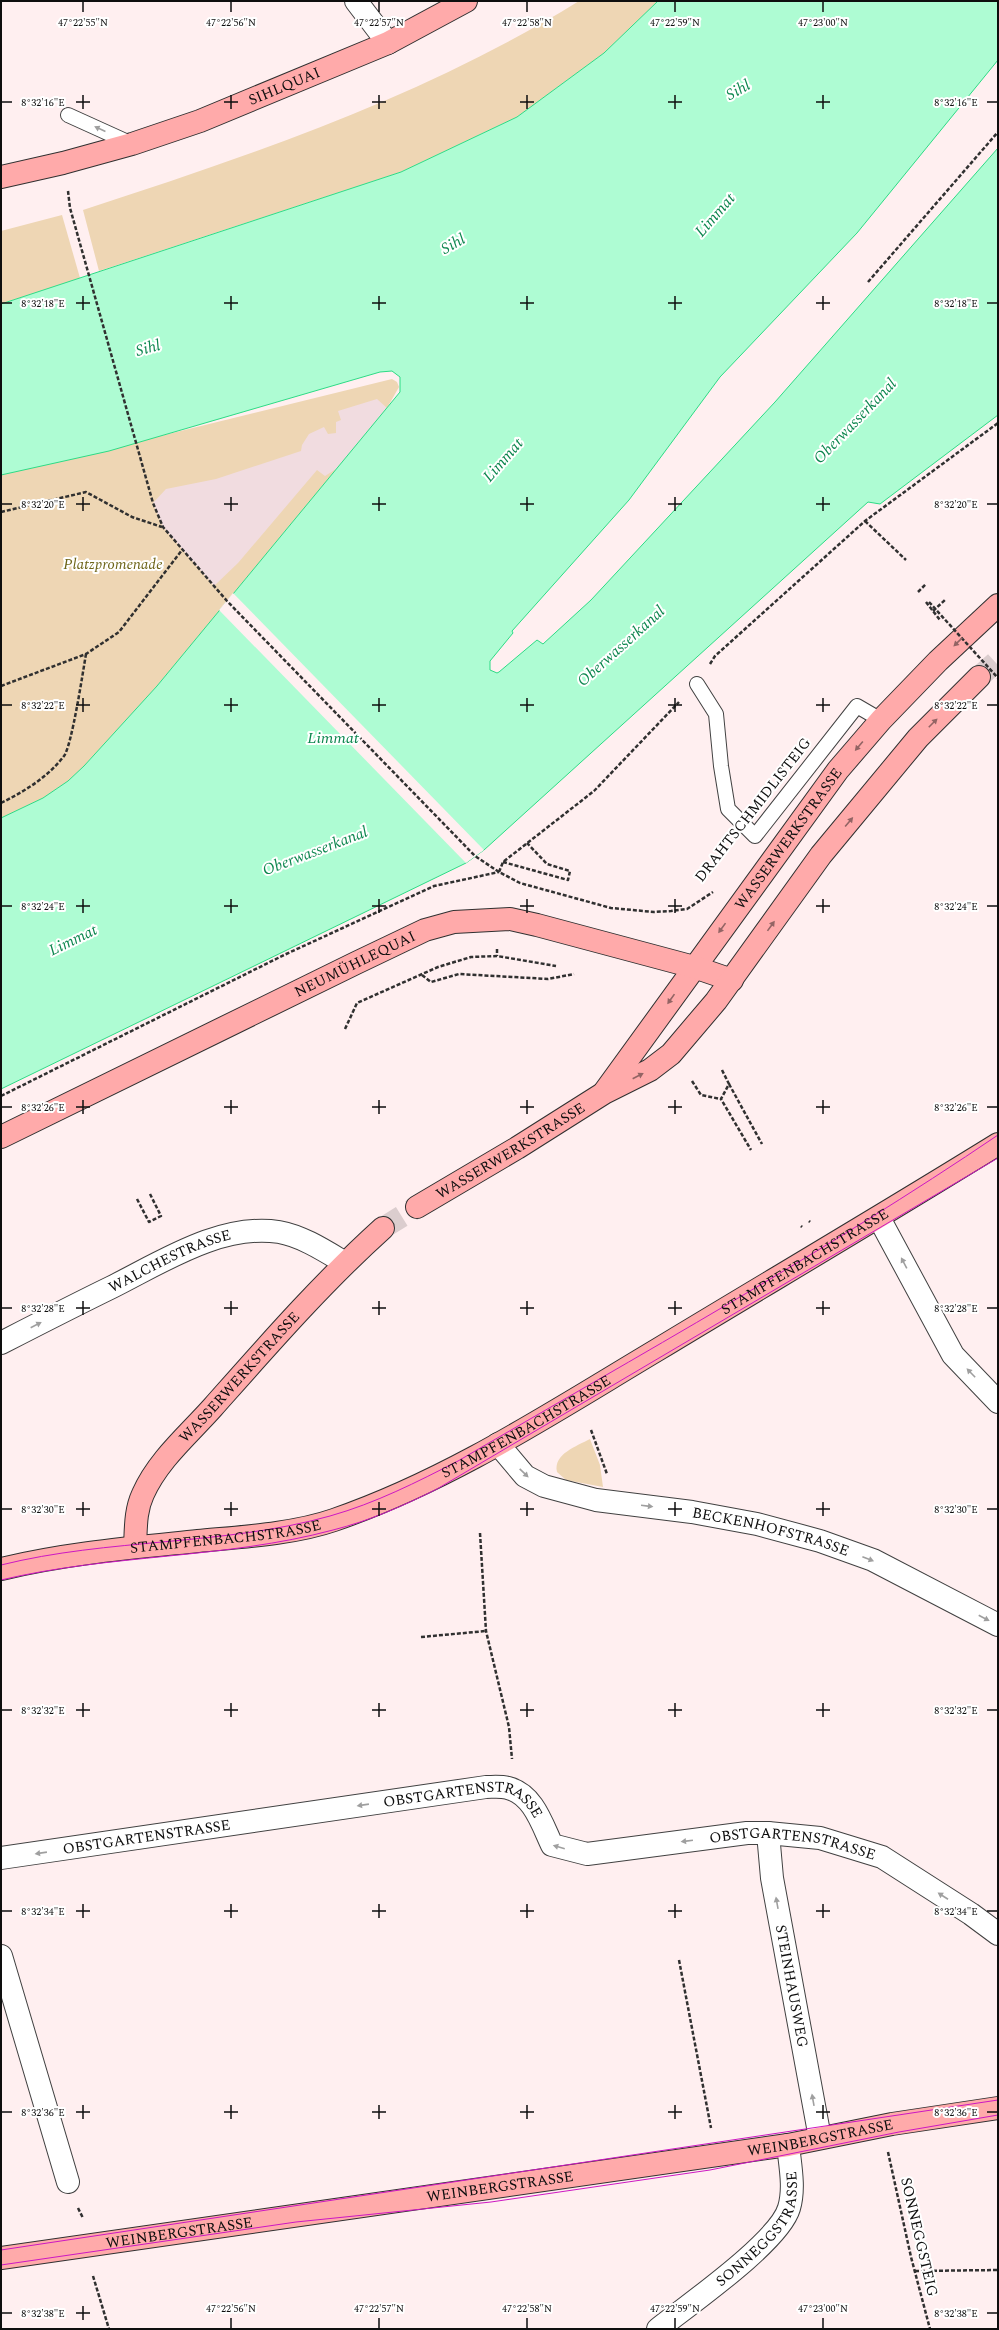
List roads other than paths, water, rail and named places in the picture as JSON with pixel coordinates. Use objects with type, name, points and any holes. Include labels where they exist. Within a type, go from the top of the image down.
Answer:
[{"type":"street","points":[[356,1],[388,43]]},
{"type":"street","name":"SIHLQUAI","points":[[1,177],[63,163],[132,144],[200,121],[388,43],[466,1]]},
{"type":"street","name":"WASSERWERKSTRASSE","points":[[604,1094],[694,967],[838,770],[881,720],[943,656],[998,605]]},
{"type":"street","name":"WASSERWERKSTRASSE","points":[[417,1207],[517,1148],[604,1094],[650,1070],[671,1054],[732,980],[821,855],[918,738],[989,677]]},
{"type":"street","name":"NEUMÜHLEQUAI","points":[[1,1137],[424,930],[454,922],[510,919],[694,967],[732,980]]},
{"type":"street","name":"STAMPFENBACHSTRASSE","points":[[1,1569],[70,1554],[259,1536],[332,1521],[408,1491],[498,1444],[880,1218],[998,1144]]},
{"type":"street","points":[[880,1218],[953,1355],[998,1402]]},
{"type":"street","name":"WASSERWERKSTRASSE","points":[[135,1547],[136,1513],[143,1493],[161,1464],[285,1326],[345,1263],[383,1228]]},
{"type":"street","name":"WALCHESTRASSE","points":[[1,1343],[184,1251],[233,1234],[255,1231],[280,1232],[317,1246],[345,1263]]},
{"type":"street","name":"BECKENHOFSTRASSE","points":[[498,1444],[525,1476],[544,1486],[596,1500],[692,1512],[758,1524],[820,1541],[873,1560],[998,1625]]},
{"type":"street","name":"OBSTGARTENSTRASSE","points":[[1,1858],[486,1787],[507,1788],[520,1792],[530,1803],[552,1845],[587,1854],[747,1833],[768,1833],[820,1838],[882,1857],[971,1914],[998,1934]]},
{"type":"street","name":"STEINHAUSWEG","points":[[768,1833],[772,1878],[820,2138]]},
{"type":"street","points":[[1,1956],[68,2182]]},
{"type":"street","name":"WEINBERGSTRASSE","points":[[1,2258],[788,2145],[820,2138],[998,2108]]},
{"type":"street","name":"SONNEGGSTRASSE","points":[[658,2329],[762,2245],[780,2225],[789,2209],[792,2188],[788,2145]]},
{"type":"lane","points":[[68,115],[132,144]]},
{"type":"lane","name":"DRAHTSCHMIDLISTEIG","points":[[697,684],[716,714],[721,766],[728,809],[755,836],[857,706],[881,720]]},
{"type":"water","name":"Limmat","points":[[658,1],[998,1],[998,60],[857,233],[720,377],[629,500],[512,631],[513,633],[490,661],[490,670],[497,673],[499,672],[537,640],[543,644],[591,600],[775,402],[998,148],[998,415],[880,504],[868,502],[484,850],[466,863],[1,1089],[1,818],[43,798],[68,781],[84,766],[157,686],[400,392],[400,377],[392,371],[380,372],[109,451],[1,475],[1,304],[401,172],[517,117],[604,53]]},
{"type":"tunnel","points":[[979,677],[998,660]]},
{"type":"tunnel","points":[[383,1228],[417,1207]]},
{"type":"tram line","points":[[1,1565],[42,1556],[83,1550],[249,1533],[290,1526],[330,1516],[364,1505],[412,1484],[458,1461],[731,1302],[866,1221],[998,1135]]},
{"type":"tram line","points":[[1,1580],[84,1565],[209,1552],[292,1539],[333,1530],[373,1518],[399,1507],[437,1489],[998,1158]]},
{"type":"tram line","points":[[1,2250],[998,2100]]},
{"type":"tram line","points":[[1,2265],[296,2222],[491,2202],[710,2170],[899,2132],[998,2115]]},
{"type":"water label","name":"Sihl","points":[[738,90]]},
{"type":"water label","name":"Sihl","points":[[453,244]]},
{"type":"water label","name":"Sihl","points":[[148,348]]},
{"type":"water label","name":"Oberwasserkanal","points":[[855,421]]},
{"type":"water label","name":"Oberwasserkanal","points":[[621,646]]},
{"type":"water label","name":"Oberwasserkanal","points":[[315,851]]},
{"type":"park label","name":"Platzpromenade","points":[[113,564]]}]
